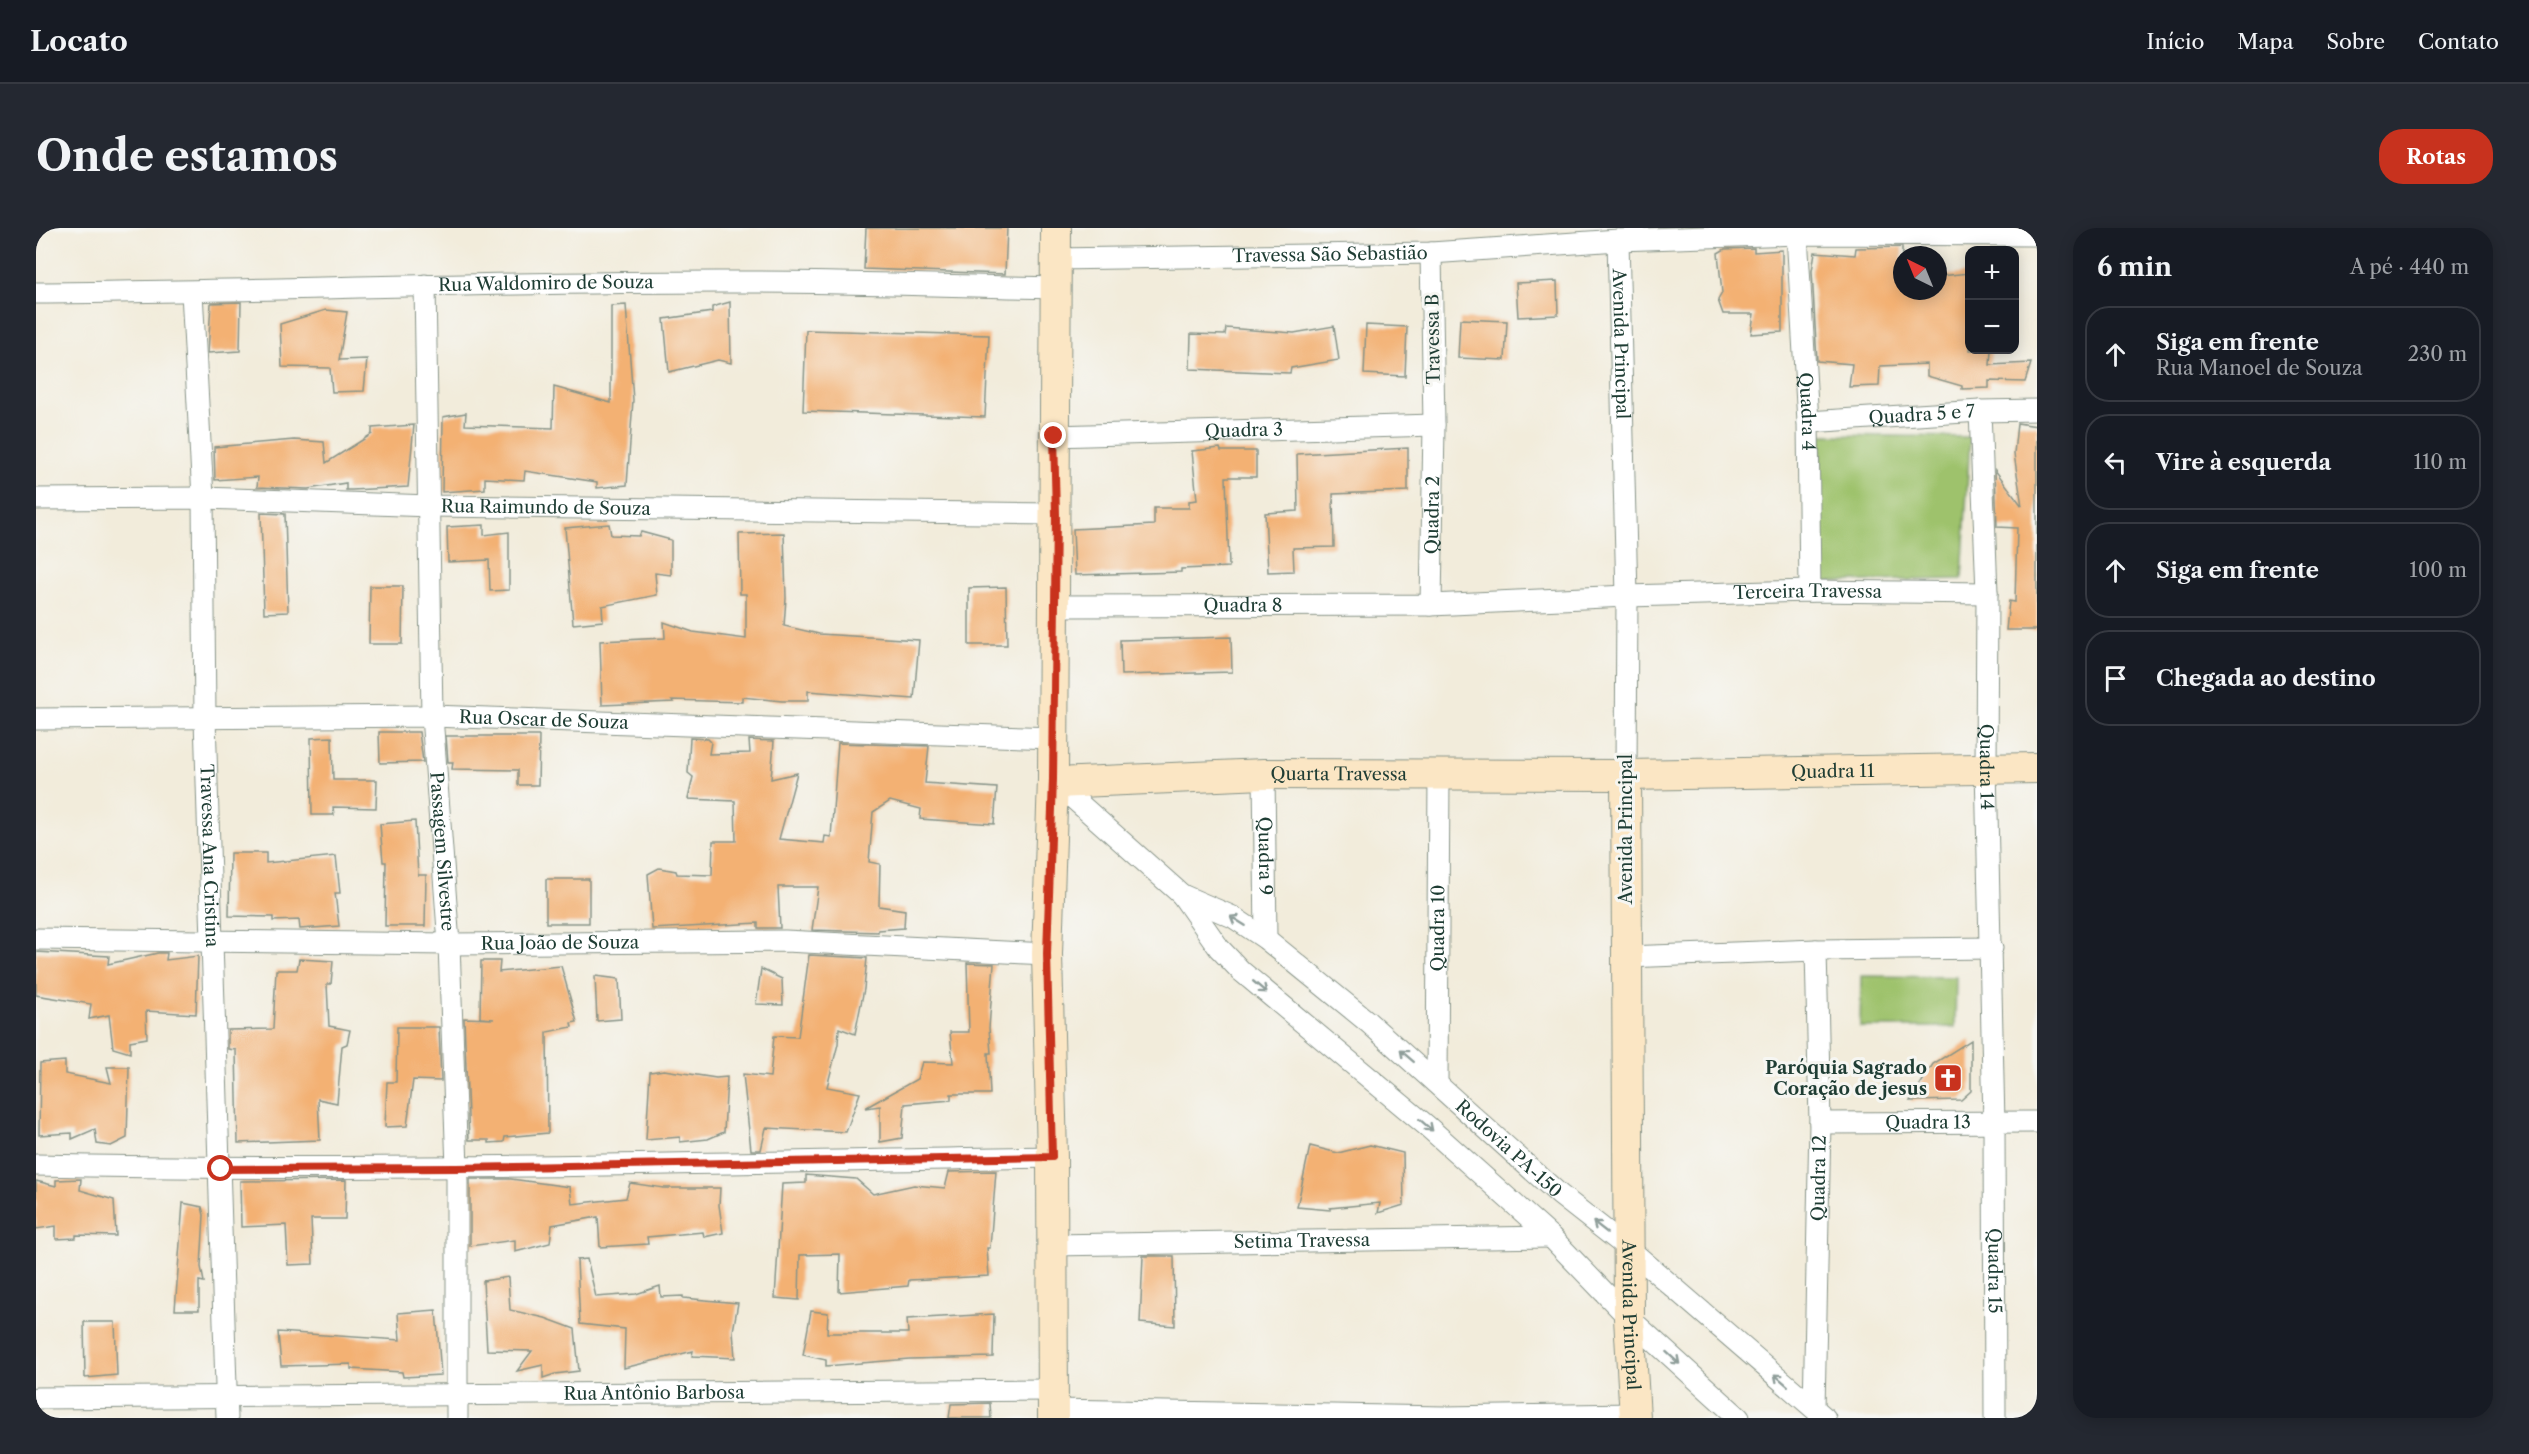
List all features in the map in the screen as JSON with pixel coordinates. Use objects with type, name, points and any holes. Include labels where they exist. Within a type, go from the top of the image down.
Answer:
[{"type":"street","points":[[1054,1406],[1052,1157],[1047,954],[1055,781],[1056,228]]},
{"type":"street","name":"Travessa São Sebastião","points":[[1056,259],[1431,253],[1618,240],[1797,234],[2037,235]]},
{"type":"street","name":"Quadra 4","points":[[1797,234],[1808,422],[1810,591]]},
{"type":"street","name":"Avenida Principal","points":[[1618,240],[1627,596],[1626,957],[1629,1318],[1635,1416]]},
{"type":"street","name":"Travessa B","points":[[1431,253],[1434,425]]},
{"type":"street","name":"Rua Waldomiro de Souza","points":[[36,293],[192,292],[425,285],[745,282],[1057,288]]},
{"type":"street","name":"Passagem Silvestre","points":[[425,285],[432,716],[449,944],[457,1168],[458,1418]]},
{"type":"street","name":"Travessa Ana Cristina","points":[[192,292],[203,498],[205,718],[221,1169],[227,1418]]},
{"type":"street","name":"Quadra 5 e 7","points":[[1808,422],[1980,411],[2037,410]]},
{"type":"street","name":"Quadra 14","points":[[1980,411],[1987,593],[1986,768],[1992,948],[1994,1123]]},
{"type":"street","name":"Quadra 3","points":[[1054,436],[1434,425]]},
{"type":"street","name":"Quadra 2","points":[[1431,605],[1434,425]]},
{"type":"street","name":"Rua Raimundo de Souza","points":[[36,499],[203,498],[430,506],[1056,514]]},
{"type":"street","name":"Terceira Travessa","points":[[1627,596],[1810,591],[1987,593]]},
{"type":"street","points":[[1431,605],[1627,596]]},
{"type":"street","name":"Quadra 8","points":[[1055,606],[1431,605]]},
{"type":"street","name":"Rua Oscar de Souza","points":[[36,719],[432,716],[1054,738]]},
{"type":"street","name":"Quadra 11","points":[[1626,775],[2037,768]]},
{"type":"street","name":"Quarta Travessa","points":[[1055,781],[1264,774],[1626,775]]},
{"type":"street","name":"Quadra 9","points":[[1264,774],[1266,939]]},
{"type":"street","name":"Quadra 10","points":[[1437,1082],[1439,774]]},
{"type":"street","name":"Rodovia PA-150","points":[[1055,781],[1182,895],[1219,948],[1241,971],[1427,1126],[1551,1237],[1629,1318],[1739,1418]]},
{"type":"street","name":"Rodovia PA-150","points":[[1182,895],[1233,917],[1266,939],[1368,1022],[1560,1195],[1629,1249],[1819,1413]]},
{"type":"street","name":"Rua João de Souza","points":[[36,939],[449,944],[785,941],[1047,954]]},
{"type":"street","points":[[1626,957],[1816,950],[1992,948]]},
{"type":"street","name":"Quadra 12","points":[[1816,950],[1820,1123],[1819,1413]]},
{"type":"street","name":"Quadra 13","points":[[1820,1123],[2037,1122]]},
{"type":"street","name":"Quadra 15","points":[[1994,1123],[1995,1418]]},
{"type":"street","points":[[36,1165],[221,1169],[457,1168],[1052,1157]]},
{"type":"street","name":"Setima Travessa","points":[[1053,1245],[1551,1237]]},
{"type":"street","name":"Rua Antônio Barbosa","points":[[36,1398],[457,1396],[1054,1406],[1445,1418],[1635,1416]]},
{"type":"green space","points":[[1821,435],[1970,437],[1962,579],[1818,582]]},
{"type":"green space","points":[[1861,976],[1956,977],[1955,1027],[1860,1027]]},
{"type":"building","points":[[866,228],[1007,228],[1005,274],[864,269]]},
{"type":"building","points":[[1893,247],[1893,300],[1947,300],[1947,275],[1965,274],[1965,354],[1991,354],[1990,365],[2031,363],[2025,382],[1989,381],[1989,388],[1962,389],[1962,386],[1927,376],[1927,364],[1880,366],[1879,386],[1849,387],[1852,364],[1817,361],[1812,271],[1815,252],[1855,255],[1856,248]]},
{"type":"building","points":[[1754,248],[1754,252],[1782,250],[1782,332],[1751,334],[1754,314],[1723,314],[1718,300],[1722,293],[1718,253],[1725,249]]},
{"type":"building","points":[[1557,281],[1558,315],[1518,317],[1516,283]]},
{"type":"building","points":[[241,302],[240,351],[208,353],[211,303]]},
{"type":"building","points":[[730,302],[731,363],[718,360],[669,372],[664,319],[712,312],[712,307]]},
{"type":"building","points":[[626,305],[633,400],[627,485],[597,488],[597,482],[525,471],[524,480],[485,478],[485,489],[442,492],[443,417],[466,413],[465,425],[553,428],[554,387],[611,403],[611,306]]},
{"type":"building","points":[[326,310],[347,312],[339,360],[367,359],[364,391],[332,392],[330,368],[282,367],[280,324]]},
{"type":"building","points":[[1460,319],[1507,321],[1505,360],[1458,358]]},
{"type":"building","points":[[1366,325],[1407,327],[1405,376],[1364,374]]},
{"type":"building","points":[[1334,326],[1339,360],[1291,368],[1290,373],[1190,369],[1191,334],[1225,335],[1226,328],[1294,333]]},
{"type":"building","points":[[806,330],[989,335],[985,417],[803,411]]},
{"type":"building","points":[[2017,423],[2037,426],[2037,630],[2006,630],[2009,601],[2015,602],[2017,528],[1997,527],[1995,470],[2022,506],[2014,454]]},
{"type":"building","points":[[414,425],[408,487],[346,490],[346,483],[308,489],[257,487],[258,477],[215,480],[214,447],[294,440],[324,442],[326,463],[372,434],[372,428]]},
{"type":"building","points":[[1220,448],[1221,451],[1256,451],[1256,477],[1226,477],[1229,567],[1181,569],[1181,572],[1075,575],[1073,529],[1154,525],[1154,508],[1189,508],[1189,501],[1197,500],[1192,451]]},
{"type":"building","points":[[1408,448],[1408,491],[1333,494],[1334,547],[1293,548],[1294,571],[1268,572],[1265,513],[1298,511],[1297,454]]},
{"type":"building","points":[[261,513],[285,514],[288,612],[264,613]]},
{"type":"building","points":[[609,524],[611,535],[639,536],[641,532],[671,540],[671,575],[655,573],[657,595],[602,606],[603,621],[573,624],[565,528]]},
{"type":"building","points":[[484,525],[484,535],[509,532],[509,590],[490,591],[489,560],[448,562],[447,527]]},
{"type":"building","points":[[784,533],[786,598],[784,626],[819,634],[919,640],[914,699],[808,691],[808,701],[742,697],[742,702],[672,700],[674,702],[602,705],[600,641],[665,638],[664,622],[693,632],[746,639],[746,594],[740,594],[739,534]]},
{"type":"building","points":[[370,586],[403,586],[402,644],[369,644]]},
{"type":"building","points":[[1006,587],[1007,645],[969,645],[969,588]]},
{"type":"building","points":[[1231,637],[1232,672],[1121,675],[1120,640]]},
{"type":"building","points":[[379,732],[419,732],[423,762],[380,763]]},
{"type":"building","points":[[446,736],[539,736],[538,785],[518,785],[518,770],[452,769],[453,762],[448,762]]},
{"type":"building","points":[[332,737],[333,780],[377,780],[376,808],[333,807],[334,815],[312,815],[311,738]]},
{"type":"building","points":[[690,738],[708,739],[711,742],[709,754],[750,753],[749,740],[774,741],[771,779],[797,773],[779,839],[824,843],[825,836],[831,837],[838,743],[929,746],[925,783],[997,788],[994,824],[920,819],[921,809],[890,801],[873,812],[869,862],[880,864],[879,906],[905,910],[904,928],[878,930],[878,932],[812,930],[818,887],[778,887],[780,928],[758,928],[758,923],[652,929],[648,874],[659,868],[676,871],[677,874],[712,875],[713,841],[736,841],[735,801],[688,799],[693,777],[688,773]]},
{"type":"building","points":[[415,821],[418,875],[426,875],[425,926],[385,926],[386,862],[383,862],[380,824]]},
{"type":"building","points":[[230,853],[266,853],[266,863],[336,856],[340,893],[335,893],[339,926],[300,929],[299,920],[273,921],[273,917],[229,916]]},
{"type":"building","points":[[546,879],[589,879],[589,923],[546,923]]},
{"type":"building","points":[[36,952],[109,956],[108,964],[158,953],[167,953],[166,960],[198,956],[196,1014],[146,1011],[147,1038],[130,1041],[130,1053],[113,1048],[109,1015],[89,1019],[91,1004],[36,995]]},
{"type":"building","points":[[809,955],[867,958],[864,989],[855,1034],[839,1028],[838,1044],[827,1087],[860,1093],[846,1132],[766,1128],[761,1150],[751,1150],[743,1074],[770,1077],[774,1036],[798,1037]]},
{"type":"building","points":[[299,959],[333,961],[331,984],[327,984],[329,1026],[350,1030],[347,1044],[342,1046],[337,1103],[318,1099],[320,1140],[238,1143],[236,1050],[228,1049],[228,1030],[273,1029],[276,970],[297,970]]},
{"type":"building","points":[[481,961],[500,961],[499,972],[561,966],[577,1022],[571,1023],[572,1027],[547,1032],[548,1133],[505,1137],[504,1142],[489,1143],[489,1140],[469,1140],[464,1018],[494,1019],[480,1018]]},
{"type":"building","points":[[967,963],[994,964],[989,1028],[991,1053],[988,1053],[990,1094],[951,1094],[951,1100],[905,1104],[902,1138],[880,1142],[880,1106],[865,1108],[917,1079],[922,1062],[953,1063],[950,1032],[969,1032]]},
{"type":"building","points":[[761,969],[782,979],[783,1005],[756,1004]]},
{"type":"building","points":[[595,976],[619,979],[621,1019],[597,1021]]},
{"type":"building","points":[[397,1027],[439,1027],[441,1081],[413,1080],[407,1126],[385,1127],[387,1082],[396,1082]]},
{"type":"building","name":"Paróquia Sagrado Coração de jesus","points":[[1971,1040],[1971,1091],[1961,1100],[1910,1101],[1933,1064]]},
{"type":"building","points":[[65,1061],[65,1074],[111,1083],[107,1067],[129,1067],[127,1138],[111,1146],[97,1144],[95,1129],[72,1139],[72,1133],[39,1135],[40,1063]]},
{"type":"building","points":[[664,1070],[716,1078],[727,1077],[724,1132],[708,1139],[680,1142],[680,1137],[646,1140],[650,1072]]},
{"type":"building","points":[[1370,1145],[1403,1153],[1404,1205],[1378,1213],[1380,1203],[1330,1208],[1330,1210],[1297,1207],[1310,1146],[1338,1153]]},
{"type":"building","points":[[996,1171],[990,1248],[987,1248],[989,1276],[909,1280],[908,1286],[839,1292],[840,1254],[800,1255],[799,1300],[775,1298],[782,1184],[806,1183],[806,1175],[856,1179],[873,1194],[914,1185],[945,1188],[949,1172]]},
{"type":"building","points":[[81,1179],[80,1190],[114,1200],[116,1236],[76,1235],[76,1238],[56,1239],[56,1226],[36,1229],[36,1181],[56,1186],[56,1180]]},
{"type":"building","points":[[470,1179],[511,1179],[570,1187],[572,1204],[626,1198],[630,1183],[664,1188],[720,1188],[719,1205],[723,1233],[704,1237],[703,1232],[647,1237],[648,1244],[600,1247],[598,1217],[552,1225],[550,1243],[515,1252],[515,1240],[470,1246]]},
{"type":"building","points":[[346,1180],[345,1219],[311,1219],[313,1264],[288,1265],[286,1225],[241,1227],[240,1181]]},
{"type":"building","points":[[183,1203],[202,1207],[204,1215],[201,1267],[204,1282],[199,1281],[199,1310],[175,1310]]},
{"type":"building","points":[[1143,1256],[1174,1256],[1175,1326],[1140,1323]]},
{"type":"building","points":[[587,1259],[596,1297],[636,1294],[660,1286],[661,1297],[683,1296],[683,1298],[738,1303],[733,1331],[735,1358],[692,1356],[693,1351],[624,1368],[625,1329],[580,1324],[577,1260]]},
{"type":"building","points":[[508,1277],[510,1310],[545,1318],[575,1329],[579,1371],[543,1378],[543,1365],[517,1371],[532,1351],[487,1350],[483,1281]]},
{"type":"building","points":[[436,1310],[441,1375],[403,1377],[402,1372],[351,1369],[351,1364],[281,1366],[278,1332],[400,1340],[398,1313]]},
{"type":"building","points":[[811,1311],[828,1313],[827,1333],[908,1333],[907,1319],[994,1314],[993,1357],[909,1359],[826,1366],[826,1360],[803,1355]]},
{"type":"building","points":[[84,1322],[115,1322],[117,1375],[85,1378]]},
{"type":"building","points":[[990,1403],[991,1418],[949,1418],[951,1404]]},
{"type":"place","name":"Paróquia Sagrado Coração de jesus","points":[[1948,1078]]},
{"type":"route","points":[[221,1169],[457,1168],[1052,1157],[1047,954],[1053,779],[1056,514],[1054,436]]}]
